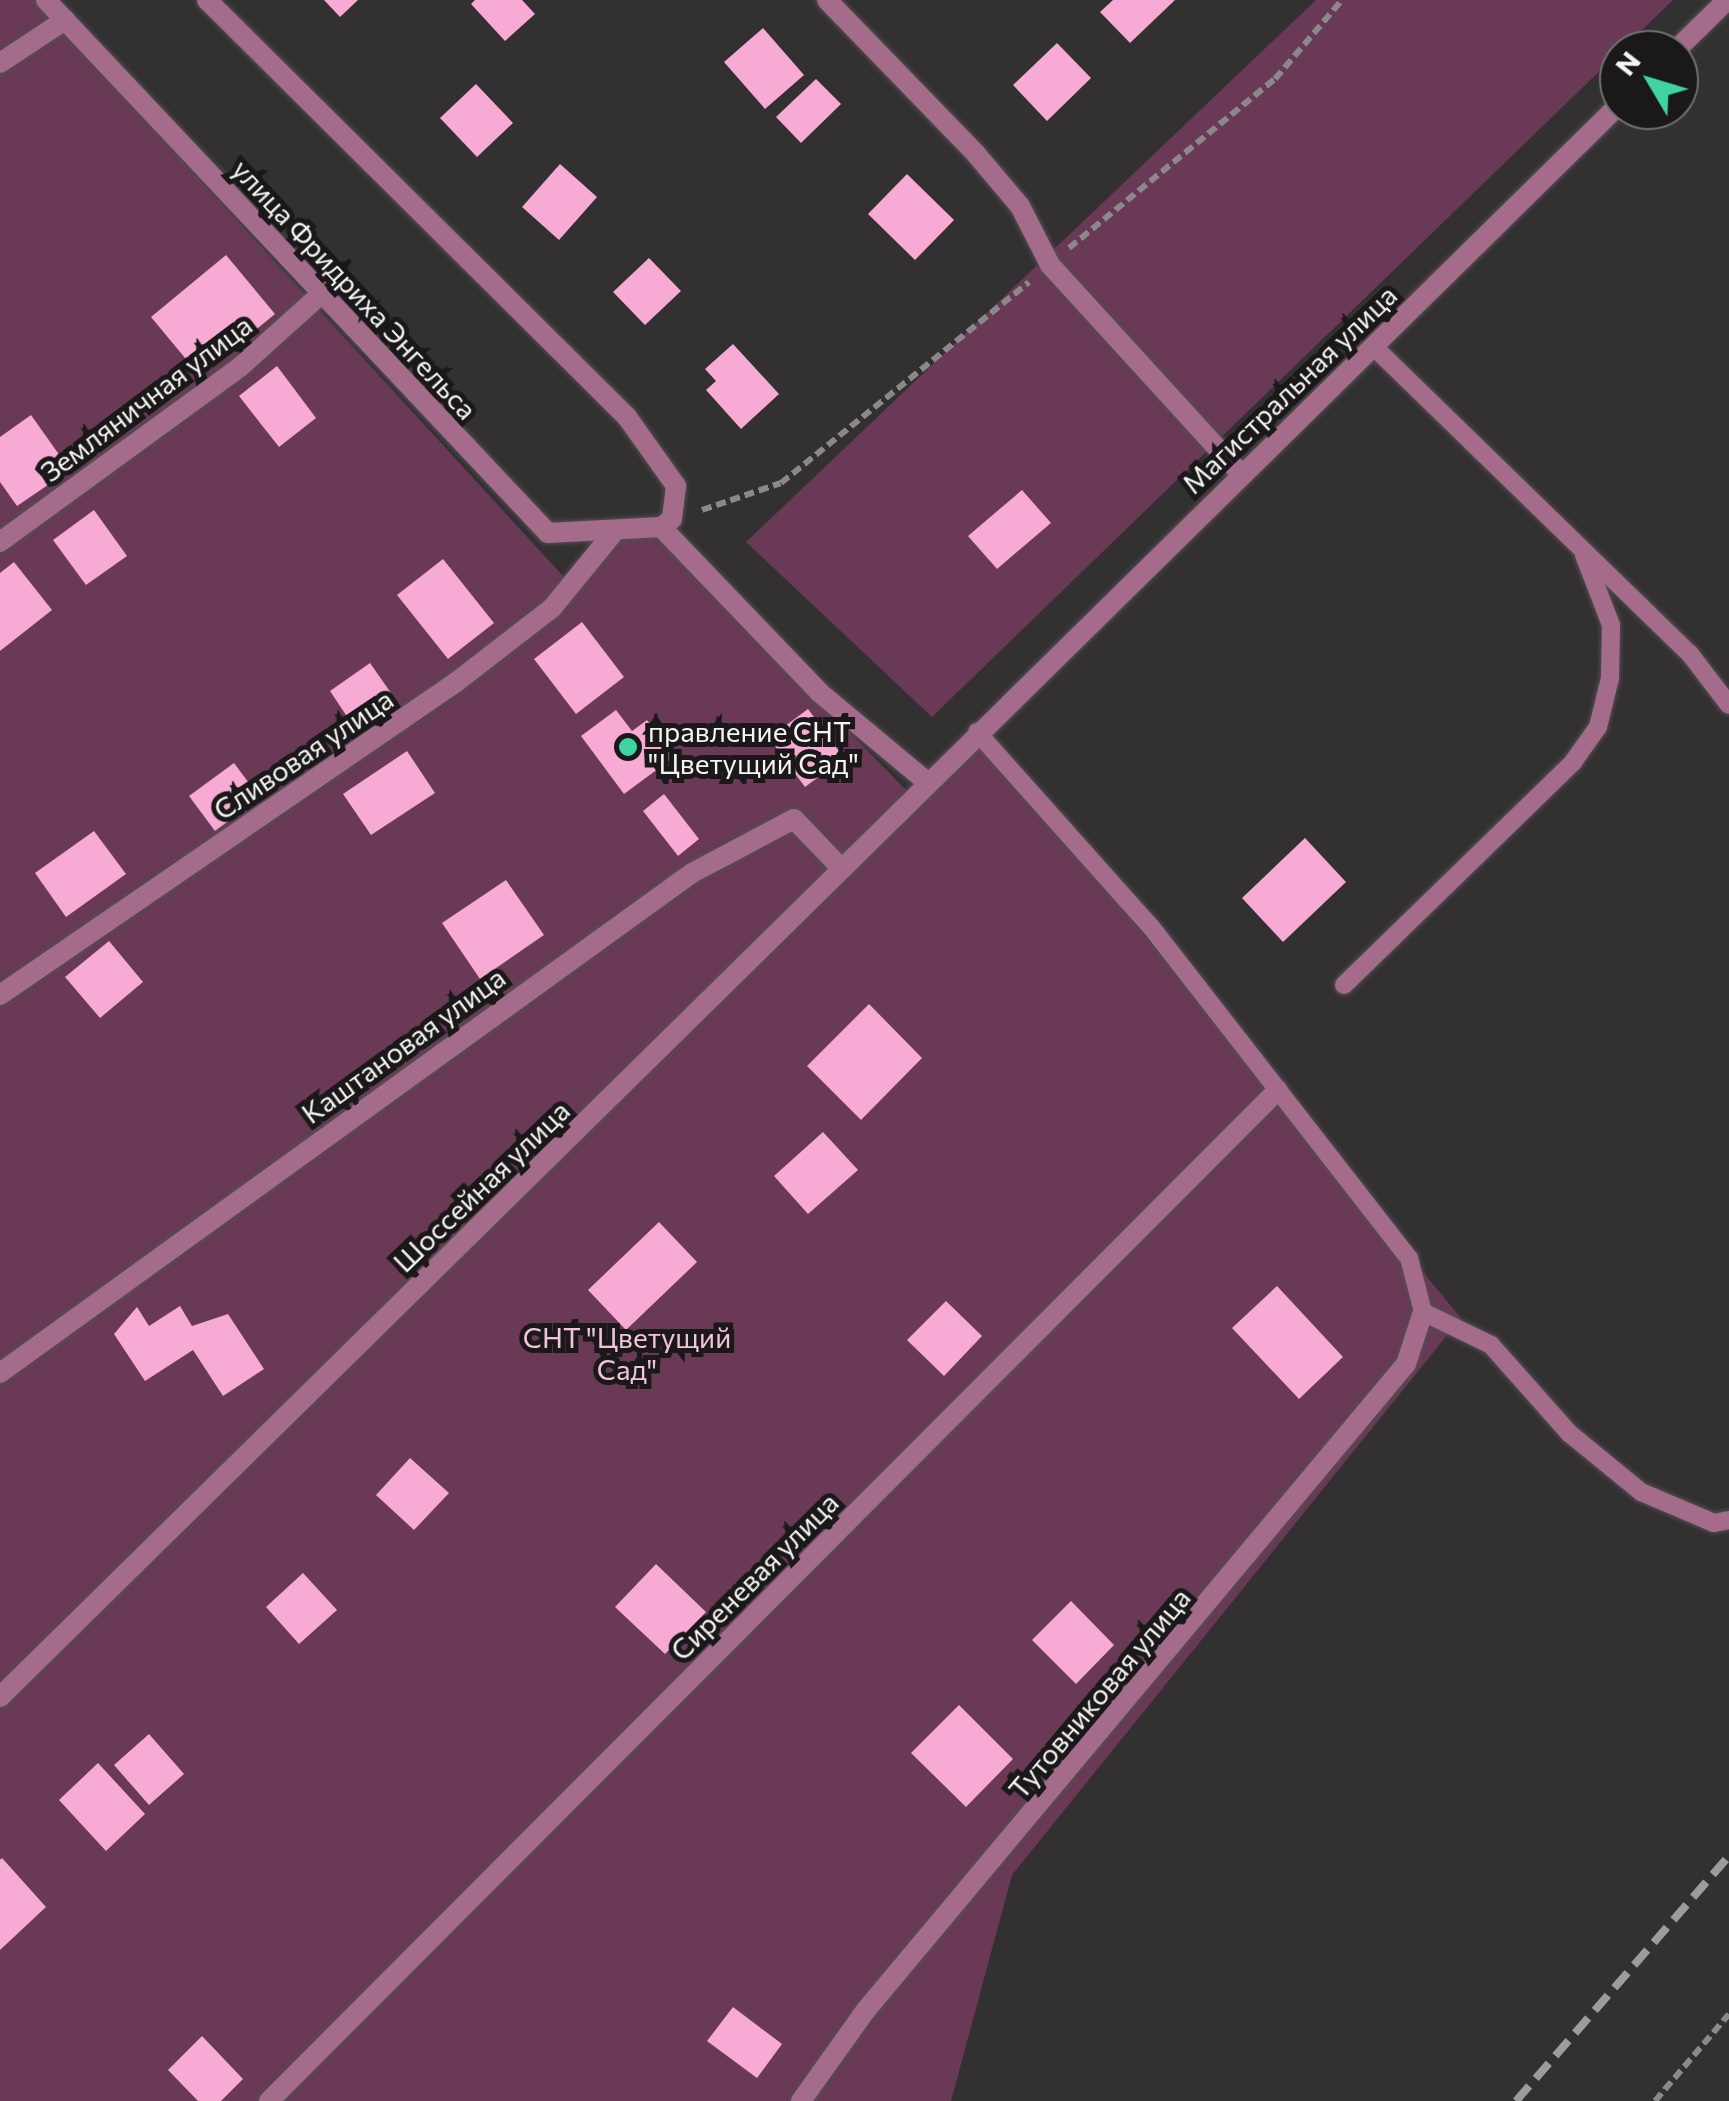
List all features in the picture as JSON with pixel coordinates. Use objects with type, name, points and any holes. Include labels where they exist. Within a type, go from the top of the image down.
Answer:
[{"type":"street","name":"улица Фридриха Энгельса","points":[[46,0],[548,533],[661,527]]},
{"type":"street","points":[[207,0],[627,417],[676,486],[672,519],[661,527],[819,692],[927,782]]},
{"type":"street","points":[[827,0],[976,154],[1020,206],[1050,265],[1241,474]]},
{"type":"street","points":[[1696,30],[1727,0]]},
{"type":"street","points":[[0,63],[65,20]]},
{"type":"street","name":"Магистральная улица","points":[[998,711],[1599,125]]},
{"type":"street","name":"Земляничная улица","points":[[0,542],[240,367],[321,294]]},
{"type":"street","name":"Сливовая улица","points":[[0,995],[456,683],[552,608],[614,532]]},
{"type":"street","name":"Шоссейная улица","points":[[0,1697],[998,711]]},
{"type":"street","name":"Каштановая улица","points":[[0,1373],[692,873],[794,819],[842,869]]},
{"type":"street","name":"Сиреневая улица","points":[[269,2101],[1278,1090]]},
{"type":"street","name":"Тутовниковая улица","points":[[800,2101],[866,2010],[1406,1364],[1423,1312]]},
{"type":"lane","points":[[1373,346],[1690,654],[1729,706]]},
{"type":"lane","points":[[1344,985],[1573,762],[1598,727],[1610,678],[1610,625],[1584,555]]},
{"type":"lane","points":[[977,732],[1151,927],[1410,1258],[1423,1312],[1491,1345],[1570,1432],[1641,1492],[1714,1523],[1729,1520]]},
{"type":"path","points":[[1655,2101],[1729,2014]]},
{"type":"green space","name":"СНТ \"Цветущий Сад\"","points":[[0,0],[35,0],[564,577],[643,521],[906,790],[975,731],[1461,1318],[1012,1875],[951,2101],[0,2101]]},
{"type":"green space","points":[[1316,0],[1673,0],[1642,30],[1599,30],[1599,72],[932,717],[746,542]]},
{"type":"building","points":[[324,0],[358,0],[340,17]]},
{"type":"building","points":[[475,0],[522,0],[535,14],[505,41],[471,4]]},
{"type":"building","points":[[1113,0],[1175,0],[1130,43],[1100,12]]},
{"type":"building","points":[[763,28],[804,75],[765,109],[724,62]]},
{"type":"building","points":[[1057,43],[1091,78],[1047,121],[1013,85]]},
{"type":"building","points":[[816,79],[841,104],[801,143],[776,117]]},
{"type":"building","points":[[476,84],[513,123],[477,157],[440,118]]},
{"type":"building","points":[[560,164],[597,197],[559,240],[522,207]]},
{"type":"building","points":[[907,174],[954,220],[915,260],[868,214]]},
{"type":"building","points":[[226,255],[275,314],[200,376],[151,317]]},
{"type":"building","points":[[649,258],[681,291],[645,325],[613,292]]},
{"type":"building","points":[[733,344],[779,394],[741,429],[706,390],[716,381],[705,369]]},
{"type":"building","points":[[277,366],[316,418],[279,447],[239,396]]},
{"type":"building","points":[[31,415],[70,470],[17,506],[0,482],[0,437]]},
{"type":"building","points":[[1022,490],[1051,523],[997,569],[968,536]]},
{"type":"building","points":[[94,510],[127,556],[86,585],[53,540]]},
{"type":"building","points":[[443,559],[494,623],[448,659],[397,595]]},
{"type":"building","points":[[14,562],[52,610],[0,651],[0,573]]},
{"type":"building","points":[[582,622],[624,677],[576,714],[534,659]]},
{"type":"building","points":[[370,663],[391,693],[350,721],[330,691]]},
{"type":"building","points":[[808,709],[844,758],[805,787],[769,738]]},
{"type":"building","name":"правление СНТ \"Цветущий Сад\"","points":[[616,710],[632,731],[647,720],[674,757],[624,794],[581,736]]},
{"type":"building","points":[[407,751],[435,793],[371,835],[343,794]]},
{"type":"building","points":[[234,763],[260,798],[215,831],[189,796]]},
{"type":"building","points":[[664,794],[699,839],[678,856],[643,811]]},
{"type":"building","points":[[94,831],[126,874],[66,917],[35,873]]},
{"type":"building","points":[[1305,838],[1346,882],[1283,942],[1242,898]]},
{"type":"building","points":[[506,880],[544,935],[480,979],[442,923]]},
{"type":"building","points":[[109,941],[143,982],[100,1018],[65,977]]},
{"type":"building","points":[[869,1004],[922,1058],[861,1120],[807,1066]]},
{"type":"building","points":[[823,1132],[858,1170],[808,1214],[774,1176]]},
{"type":"building","points":[[659,1222],[697,1262],[626,1330],[588,1290]]},
{"type":"building","points":[[1277,1286],[1343,1357],[1299,1399],[1232,1328]]},
{"type":"building","points":[[946,1301],[982,1336],[944,1376],[907,1340]]},
{"type":"building","points":[[180,1306],[192,1326],[228,1314],[264,1369],[223,1396],[193,1350],[145,1381],[114,1334],[137,1307],[149,1326]]},
{"type":"building","points":[[410,1458],[449,1493],[414,1530],[376,1495]]},
{"type":"building","points":[[656,1564],[706,1612],[665,1654],[615,1607]]},
{"type":"building","points":[[303,1573],[337,1610],[299,1644],[266,1607]]},
{"type":"building","points":[[1071,1601],[1114,1645],[1076,1684],[1032,1640]]},
{"type":"building","points":[[959,1705],[1013,1759],[966,1807],[911,1753]]},
{"type":"building","points":[[149,1734],[184,1774],[149,1805],[114,1765]]},
{"type":"building","points":[[98,1763],[145,1814],[106,1851],[59,1800]]},
{"type":"building","points":[[0,1860],[46,1907],[0,1950]]},
{"type":"building","points":[[733,2007],[782,2044],[757,2078],[707,2041]]},
{"type":"building","points":[[202,2036],[243,2079],[221,2101],[198,2101],[168,2070]]},
{"type":"railway","points":[[1516,2101],[1729,1856]]},
{"type":"place","name":"правление СНТ \"Цветущий Сад\"","points":[[628,747]]}]
